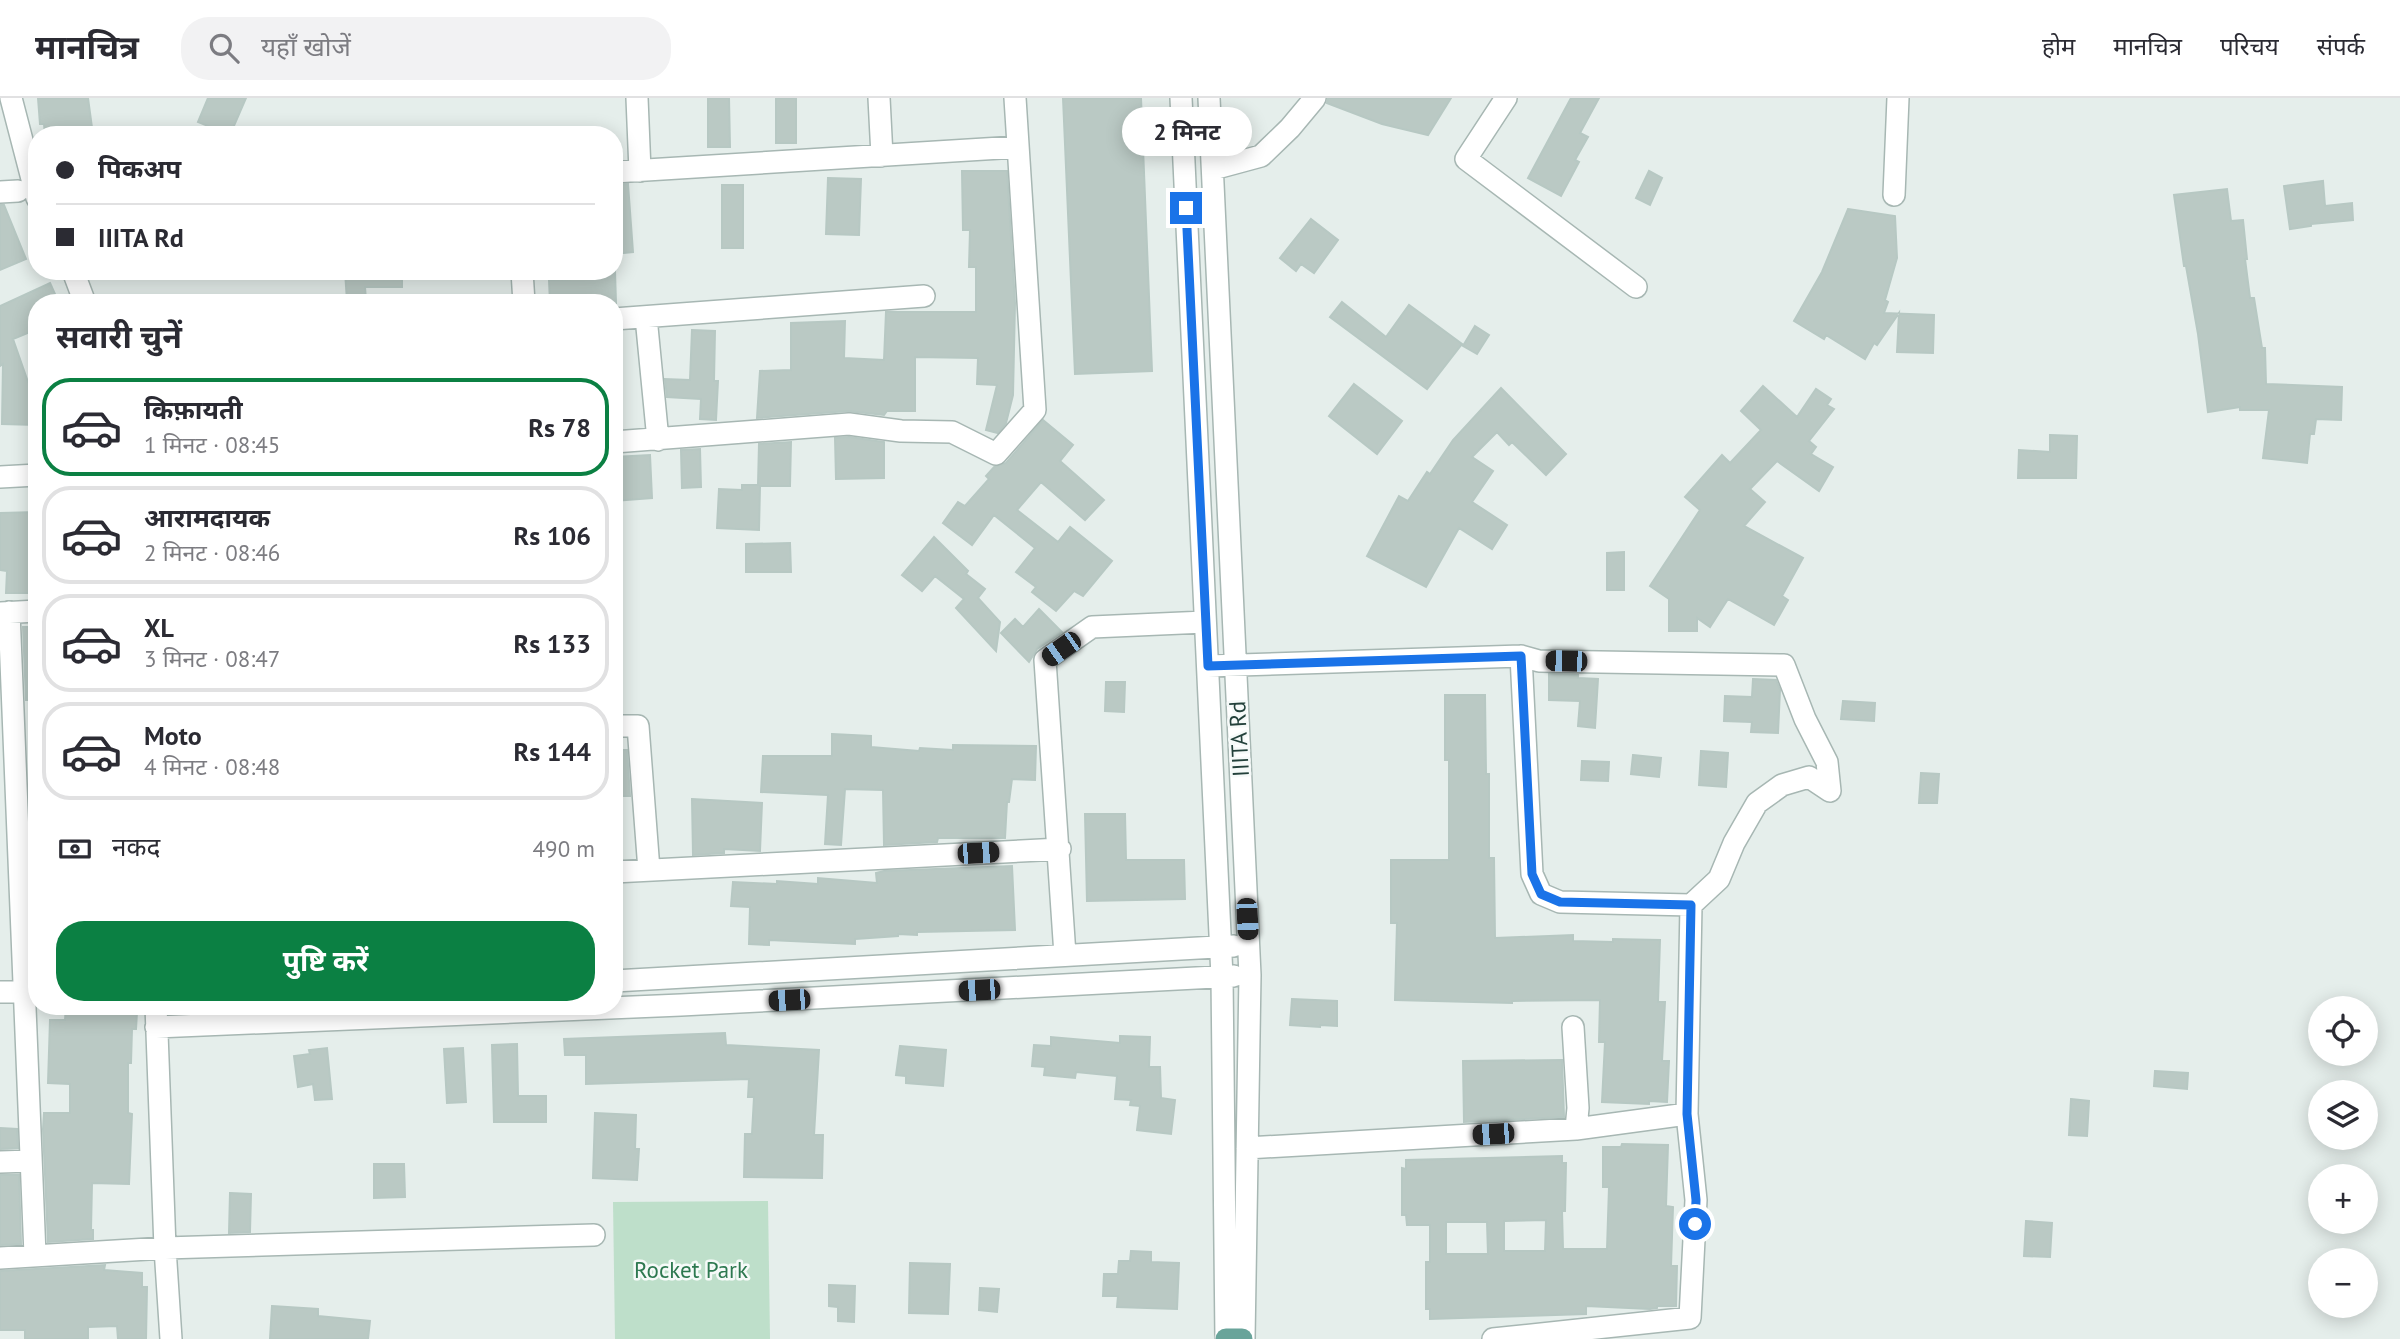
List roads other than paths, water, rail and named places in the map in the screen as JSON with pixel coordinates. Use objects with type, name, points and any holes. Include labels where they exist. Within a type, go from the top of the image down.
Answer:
[{"type":"main road","points":[[1226,1339],[1243,1339]]},
{"type":"street","points":[[11,98],[18,193]]},
{"type":"street","points":[[637,98],[640,171]]},
{"type":"street","points":[[879,98],[882,156]]},
{"type":"street","points":[[623,442],[849,424],[901,431],[952,432],[996,454],[1035,410],[1015,98]]},
{"type":"street","name":"IIITA Rd","points":[[1181,98],[1222,977],[1226,1339]]},
{"type":"street","name":"IIITA Rd","points":[[1209,98],[1250,975],[1243,1339]]},
{"type":"street","points":[[1213,169],[1261,156],[1290,128],[1315,98]]},
{"type":"street","points":[[1506,98],[1466,159],[1636,287]]},
{"type":"street","points":[[1894,195],[1898,98]]},
{"type":"street","points":[[623,172],[1017,147]]},
{"type":"street","points":[[623,318],[924,296]]},
{"type":"street","points":[[646,317],[658,440]]},
{"type":"street","points":[[0,477],[28,475]]},
{"type":"street","points":[[28,612],[4,613],[9,814],[26,992],[35,1255]]},
{"type":"street","points":[[1065,955],[1060,849],[1045,660],[1092,627],[1205,622]]},
{"type":"street","points":[[1521,656],[1532,874],[1541,894],[1560,902],[1691,905]]},
{"type":"street","points":[[1208,666],[1521,656],[1539,661],[1784,664],[1805,719],[1827,762],[1830,791],[1809,776],[1782,785],[1757,803],[1734,843],[1719,878],[1691,905],[1687,1114],[1696,1200],[1690,1318],[1493,1339]]},
{"type":"street","points":[[623,726],[638,726],[649,870]]},
{"type":"street","points":[[623,871],[1060,849]]},
{"type":"street","points":[[623,980],[1249,945]]},
{"type":"street","points":[[623,1006],[681,1005],[1250,975]]},
{"type":"street","points":[[0,992],[26,992]]},
{"type":"street","points":[[157,1015],[164,1248],[171,1339]]},
{"type":"street","points":[[1573,1027],[1578,1108],[1576,1129]]},
{"type":"street","points":[[1247,1148],[1576,1129],[1687,1114]]},
{"type":"street","points":[[0,1162],[31,1161]]},
{"type":"street","points":[[0,1258],[164,1248],[594,1235]]},
{"type":"park label","name":"Rocket Park","points":[[691,1270]]}]
